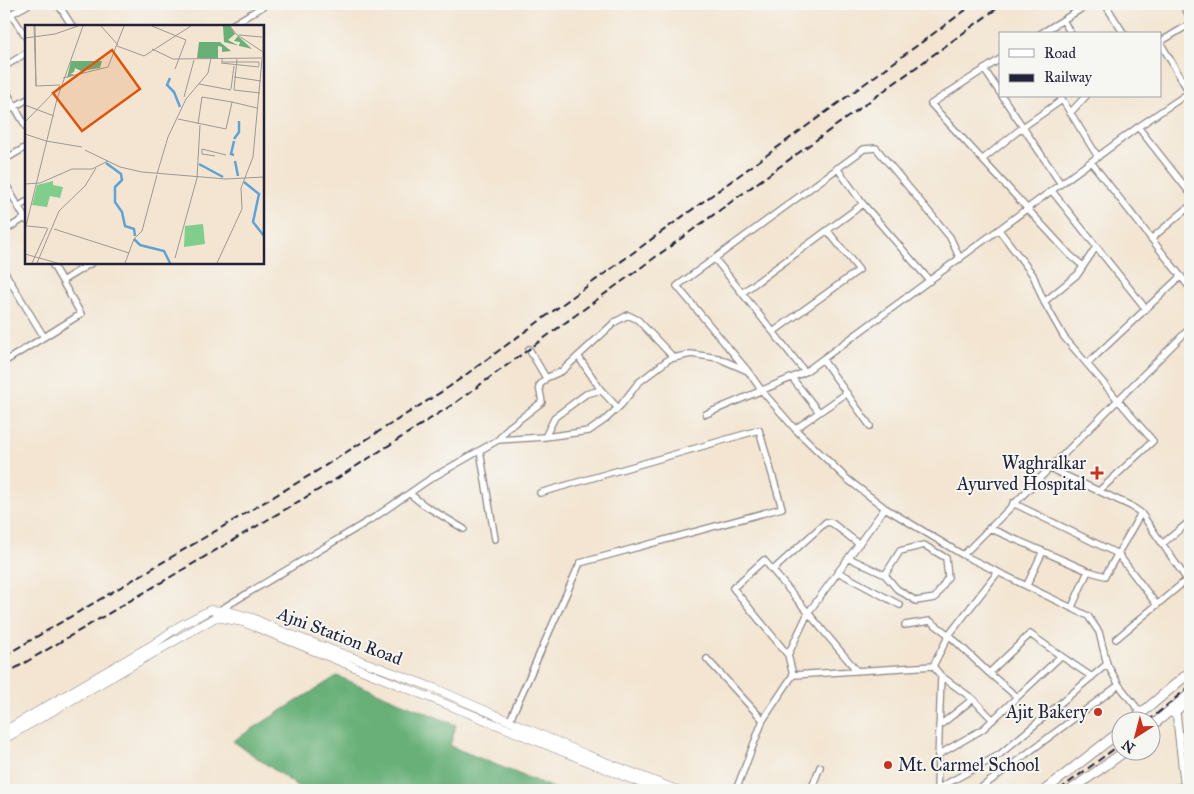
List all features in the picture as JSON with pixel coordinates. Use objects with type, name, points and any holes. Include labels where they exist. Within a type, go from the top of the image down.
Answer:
[{"type":"highway","points":[[1142,712],[1190,672]]},
{"type":"highway","points":[[1162,716],[1190,694]]},
{"type":"highway","points":[[1045,790],[1112,738]]},
{"type":"highway","points":[[1071,790],[1112,761]]},
{"type":"main road","name":"Ajni Station Road","points":[[4,739],[17,728],[181,625],[210,610],[218,614],[253,618],[446,703],[512,724],[677,790]]},
{"type":"main road","name":"Ajni Station Road","points":[[359,664],[450,694],[658,790]]},
{"type":"main road","points":[[446,703],[450,694]]},
{"type":"main road","name":"Ajni Station Road","points":[[4,731],[17,728]]},
{"type":"street","points":[[4,4],[25,36]]},
{"type":"street","points":[[4,18],[29,4]]},
{"type":"street","points":[[58,4],[71,25]]},
{"type":"street","points":[[232,25],[268,4]]},
{"type":"street","points":[[1043,32],[1089,4]]},
{"type":"street","points":[[1105,4],[1123,32]]},
{"type":"street","points":[[1182,4],[1190,17]]},
{"type":"street","points":[[1063,20],[1069,32]]},
{"type":"street","points":[[1162,41],[1190,24]]},
{"type":"street","points":[[706,414],[762,392],[805,372],[1138,127],[1190,93],[1162,45]]},
{"type":"street","points":[[4,67],[25,54]]},
{"type":"street","points":[[999,60],[931,104],[1029,208],[1070,255],[1083,266]]},
{"type":"street","points":[[984,69],[999,92]]},
{"type":"street","points":[[4,87],[25,125]]},
{"type":"street","points":[[1003,98],[1061,184]]},
{"type":"street","points":[[983,159],[1061,98],[1098,157]]},
{"type":"street","points":[[1070,113],[1084,98]]},
{"type":"street","points":[[4,113],[25,101]]},
{"type":"street","points":[[1138,127],[1190,193]]},
{"type":"street","points":[[4,160],[25,148]]},
{"type":"street","points":[[960,259],[950,237],[876,148],[864,149],[678,286],[748,371],[762,392],[795,429],[847,479],[885,508],[963,555],[1088,616],[1099,632],[1107,664],[1119,685],[1140,712]]},
{"type":"street","points":[[1091,162],[1190,288]]},
{"type":"street","points":[[837,168],[863,204],[930,281]]},
{"type":"street","points":[[4,182],[25,218]]},
{"type":"street","points":[[1052,191],[1146,309]]},
{"type":"street","points":[[18,207],[25,203]]},
{"type":"street","points":[[742,293],[863,204]]},
{"type":"street","points":[[1151,239],[1190,206]]},
{"type":"street","points":[[4,232],[25,220]]},
{"type":"street","points":[[773,332],[859,270],[827,230]]},
{"type":"street","points":[[999,230],[1033,275],[1044,302],[1064,337],[1153,441],[1099,491]]},
{"type":"street","points":[[1044,302],[1078,274],[1096,247]]},
{"type":"street","points":[[715,259],[805,372]]},
{"type":"street","points":[[5,359],[81,314],[52,264]]},
{"type":"street","points":[[62,281],[89,264]]},
{"type":"street","points":[[4,271],[44,337]]},
{"type":"street","points":[[1087,364],[1181,276]]},
{"type":"street","points":[[218,614],[410,494],[430,479],[498,440],[508,428],[542,402],[539,386],[546,378],[562,371],[615,322],[628,315],[638,320],[674,358]]},
{"type":"street","points":[[963,555],[1190,328]]},
{"type":"street","points":[[529,349],[546,378]]},
{"type":"street","points":[[498,440],[545,438],[589,431],[618,408],[638,383],[668,359],[691,354],[718,358],[748,371]]},
{"type":"street","points":[[578,356],[600,390],[618,408]]},
{"type":"street","points":[[823,360],[870,426]]},
{"type":"street","points":[[792,378],[819,412]]},
{"type":"street","points":[[545,438],[555,417],[586,394],[600,390]]},
{"type":"street","points":[[795,429],[847,393]]},
{"type":"street","points":[[512,724],[580,564],[782,508],[760,430],[540,493]]},
{"type":"street","points":[[480,451],[495,539]]},
{"type":"street","points":[[1049,468],[1132,506],[1142,513],[1189,580],[1116,639]]},
{"type":"street","points":[[410,494],[424,505],[464,529]]},
{"type":"street","points":[[1014,503],[1118,554],[1157,605]]},
{"type":"street","points":[[788,656],[808,613],[885,508]]},
{"type":"street","points":[[990,528],[1088,571],[1105,576],[1142,513]]},
{"type":"street","points":[[1162,544],[1190,521]]},
{"type":"street","points":[[773,570],[826,522],[832,523],[859,544]]},
{"type":"street","points":[[938,554],[944,543]]},
{"type":"street","points":[[849,558],[885,575],[897,589],[916,602],[935,598],[948,577],[946,558],[924,545],[900,551],[885,575]]},
{"type":"street","points":[[1027,585],[1042,551]]},
{"type":"street","points":[[736,790],[763,720],[793,675],[788,656],[733,588],[764,560],[857,671]]},
{"type":"street","points":[[1072,607],[1088,571]]},
{"type":"street","points":[[838,572],[900,605]]},
{"type":"street","points":[[933,666],[949,634],[998,572]]},
{"type":"street","points":[[905,625],[930,621],[949,634],[989,673],[1018,697]]},
{"type":"street","points":[[989,673],[1030,634],[1092,677]]},
{"type":"street","points":[[938,755],[983,728],[1061,656]]},
{"type":"street","points":[[707,658],[763,720]]},
{"type":"street","points":[[937,790],[999,755],[1107,664]]},
{"type":"street","points":[[793,675],[933,666]]},
{"type":"street","points":[[933,666],[941,676],[973,699],[992,720]]},
{"type":"street","points":[[937,790],[941,676]]},
{"type":"street","points":[[978,790],[1119,685]]},
{"type":"street","points":[[939,726],[973,699]]},
{"type":"street","points":[[1162,722],[1190,700]]},
{"type":"street","points":[[1165,790],[1187,788],[1176,711]]},
{"type":"street","points":[[810,790],[820,767]]},
{"type":"green space","points":[[337,676],[456,725],[450,746],[558,790],[303,790],[233,741]]},
{"type":"railway","points":[[4,656],[312,474],[449,387],[974,4]]},
{"type":"railway","points":[[4,675],[330,483],[455,403],[1003,4]]},
{"type":"railway","points":[[1159,712],[1190,686]]},
{"type":"railway","points":[[1059,790],[1112,750]]},
{"type":"place","name":"Waghralkar Ayurved Hospital","points":[[1097,473]]},
{"type":"place","name":"Ajit Bakery","points":[[1098,712]]},
{"type":"place","name":"Mt. Carmel School","points":[[888,765]]}]
